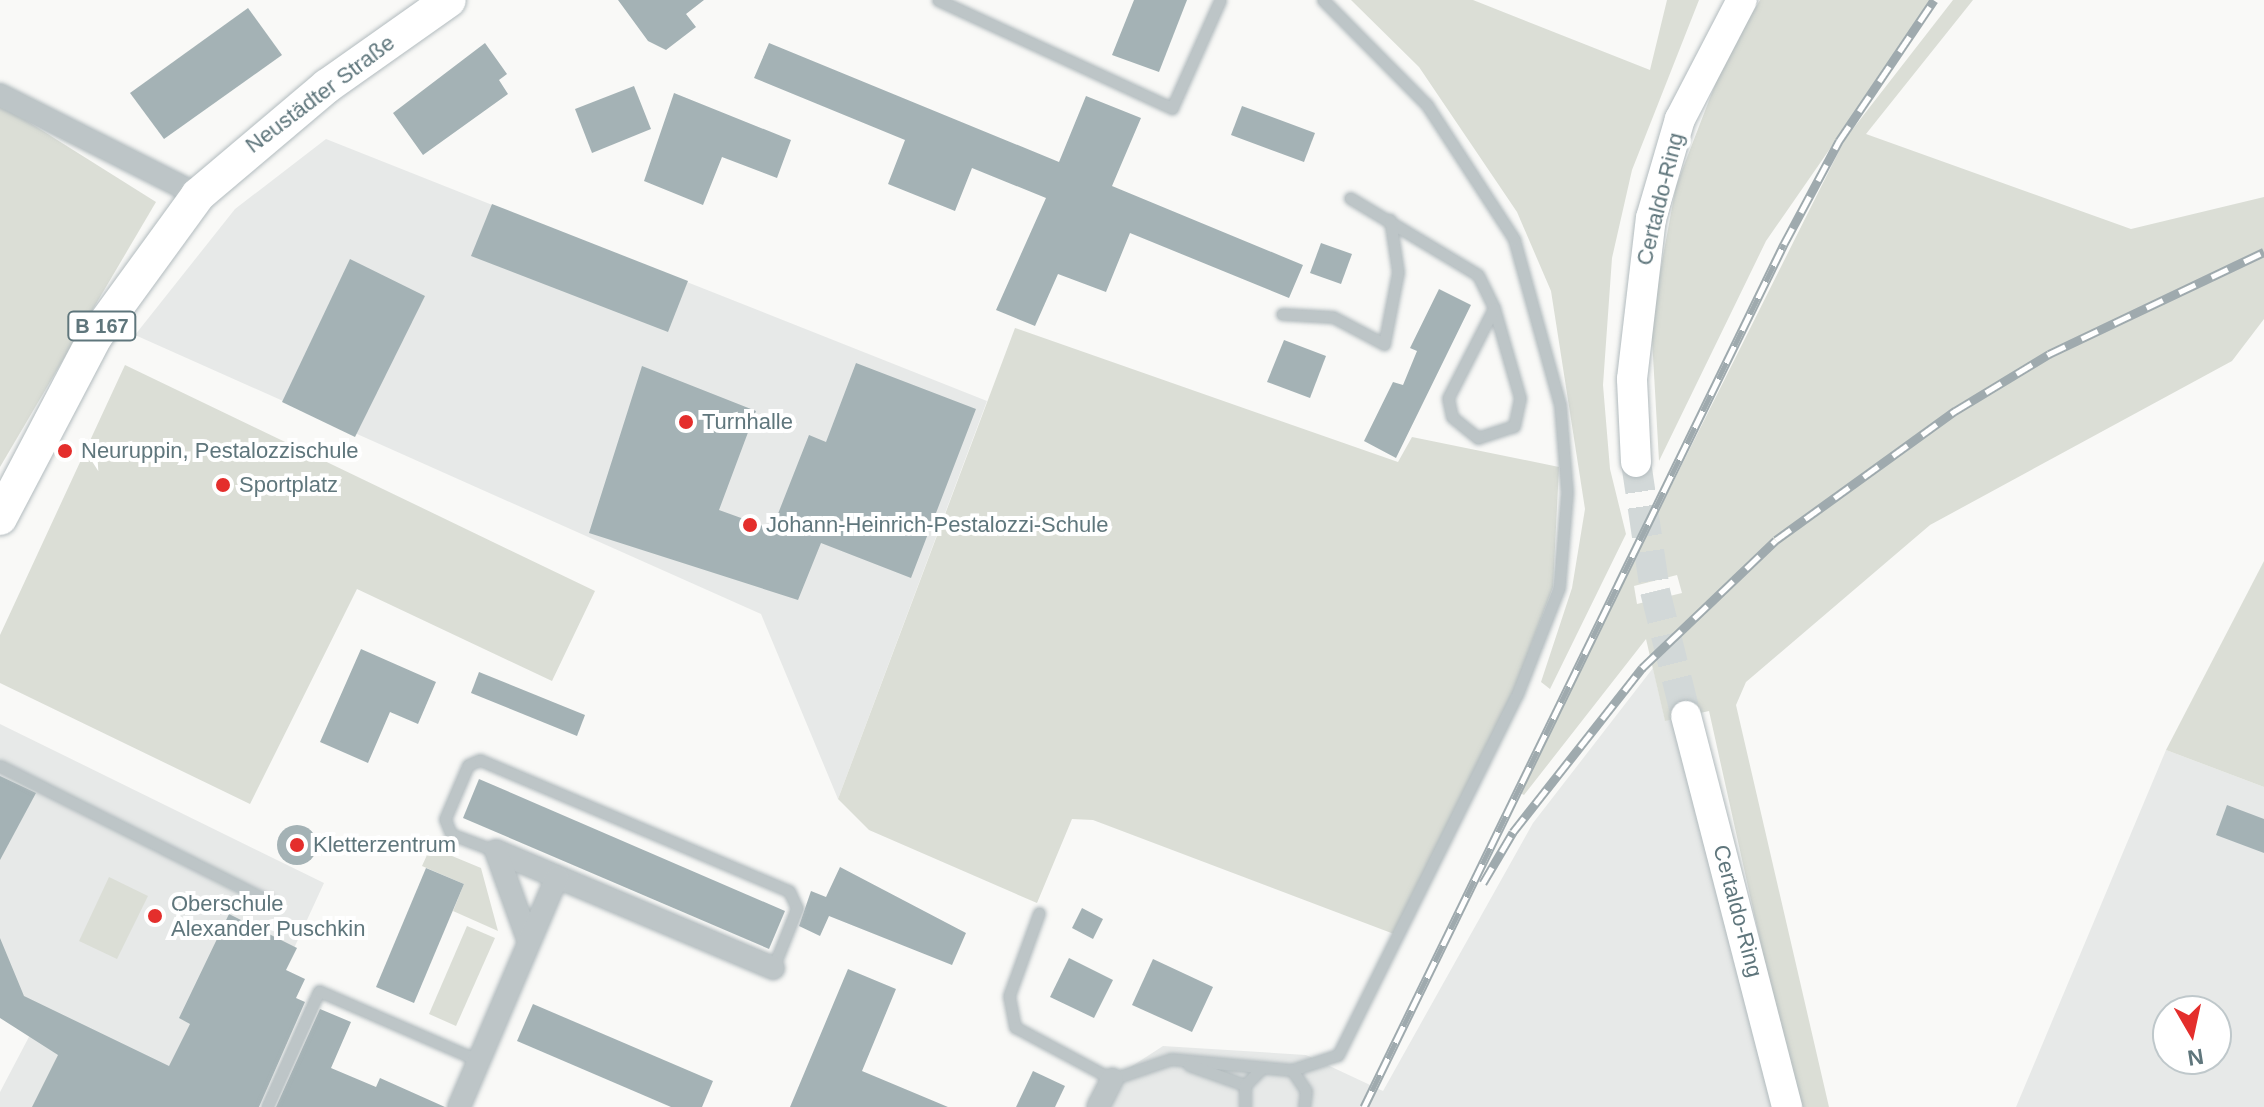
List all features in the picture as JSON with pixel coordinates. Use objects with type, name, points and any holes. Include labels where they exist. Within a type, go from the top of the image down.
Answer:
[{"type":"main road","name":"Neustädter Straße","points":[[198,195],[315,96],[449,0]]},
{"type":"main road","name":"Certaldo-Ring","points":[[1636,462],[1632,379],[1651,218],[1686,106],[1742,0]]},
{"type":"main road","name":"B 167","points":[[0,518],[95,337],[198,195]]},
{"type":"main road","name":"Certaldo-Ring","points":[[1686,716],[1787,1107]]},
{"type":"street","points":[[0,95],[198,195]]},
{"type":"street","points":[[496,851],[773,968]]},
{"type":"street","points":[[496,851],[529,942]]},
{"type":"street","points":[[459,1107],[557,877]]},
{"type":"street","points":[[1098,1107],[1112,1079]]},
{"type":"lane","points":[[938,0],[1172,108],[1220,0]]},
{"type":"lane","points":[[1039,913],[1009,996],[1015,1027],[1112,1079],[1171,1059],[1292,1070],[1338,1055],[1348,1043],[1517,695],[1559,588],[1567,492],[1551,357],[1514,239],[1436,116],[1323,0]]},
{"type":"lane","points":[[1350,198],[1478,275],[1494,308],[1519,414],[1505,435],[1478,438],[1452,417],[1448,398],[1494,308]]},
{"type":"lane","points":[[1282,314],[1333,317],[1384,344],[1398,272],[1390,220]]},
{"type":"lane","points":[[496,851],[451,834],[445,819],[468,765],[480,760],[789,891],[797,908],[773,968]]},
{"type":"lane","points":[[0,766],[270,902]]},
{"type":"lane","points":[[267,1107],[319,991],[478,1060]]},
{"type":"lane","points":[[1171,1059],[1245,1085]]},
{"type":"lane","points":[[1245,1107],[1245,1085],[1263,1067]]},
{"type":"lane","points":[[1292,1070],[1306,1091],[1304,1107]]},
{"type":"shaded area","points":[[1351,0],[1473,0],[1650,70],[1667,0],[1699,0],[1632,170],[1612,258],[1603,385],[1610,469],[1626,534],[1550,689],[1541,682],[1572,588],[1585,509],[1551,291],[1517,212],[1419,67]]},
{"type":"shaded area","points":[[1760,0],[1933,0],[1766,241],[1659,461],[1651,321],[1676,186],[1725,59]]},
{"type":"shaded area","points":[[1953,0],[1973,0],[1866,134],[2131,229],[2264,197],[2264,319],[2232,361],[1930,525],[1746,682],[1736,705],[1829,1107],[1797,1107],[1709,711],[1665,721],[1646,639],[1524,795],[1518,792],[1845,139]],"holes":[[[1677,575],[1682,593],[1637,604],[1634,586]]]},
{"type":"shaded area","points":[[0,104],[156,202],[0,467]]},
{"type":"shaded area","name":"Johann-Heinrich-Pestalozzi-Schule","points":[[326,139],[987,401],[838,799],[761,614],[135,335],[235,209]]},
{"type":"shaded area","points":[[1015,328],[1398,462],[1412,437],[1559,467],[1553,587],[1513,694],[1394,934],[1093,820],[1072,819],[1037,903],[869,830],[838,799]]},
{"type":"shaded area","name":"Sportplatz","points":[[125,365],[595,591],[552,681],[357,589],[250,804],[0,683],[0,635]]},
{"type":"shaded area","points":[[2264,561],[2264,787],[2166,750]]},
{"type":"shaded area","points":[[1653,668],[1665,720],[1687,715],[1787,1107],[1098,1107],[1112,1079],[1163,1046],[1306,1055],[1383,1091],[1533,823]]},
{"type":"shaded area","name":"Oberschule Alexander Puschkin","points":[[0,724],[324,883],[221,1107],[0,1107],[0,1092],[31,1033],[0,1017]]},
{"type":"shaded area","points":[[2166,750],[2264,787],[2264,1107],[2016,1107]]},
{"type":"shaded area","points":[[440,851],[481,868],[498,931],[453,911],[464,884],[422,866],[427,855]]},
{"type":"shaded area","points":[[109,877],[148,896],[117,959],[79,941]]},
{"type":"shaded area","points":[[467,926],[495,938],[456,1026],[429,1014]]},
{"type":"building","points":[[618,0],[704,0],[686,14],[696,27],[666,50],[648,41]]},
{"type":"building","points":[[1134,0],[1187,0],[1159,72],[1112,55]]},
{"type":"building","points":[[248,8],[282,55],[164,139],[130,93]]},
{"type":"building","points":[[485,43],[507,74],[499,80],[508,94],[423,155],[393,113]]},
{"type":"building","points":[[769,43],[1059,162],[1086,96],[1141,118],[1112,186],[1303,265],[1289,298],[1130,233],[1106,292],[1058,274],[1035,326],[996,310],[1046,198],[972,168],[955,211],[888,184],[905,140],[754,78]]},
{"type":"building","points":[[634,86],[651,129],[592,153],[575,109]]},
{"type":"building","points":[[674,93],[791,140],[777,178],[722,157],[703,205],[644,181]]},
{"type":"building","points":[[1242,106],[1315,133],[1304,162],[1231,135]]},
{"type":"building","points":[[492,204],[688,281],[668,332],[471,256]]},
{"type":"building","points":[[1321,243],[1352,254],[1341,284],[1310,273]]},
{"type":"building","points":[[350,259],[425,296],[355,437],[282,402]]},
{"type":"building","points":[[1439,289],[1471,305],[1396,458],[1364,441],[1393,382],[1403,385],[1417,351],[1410,348]]},
{"type":"building","points":[[1284,340],[1326,356],[1310,398],[1267,382]]},
{"type":"building","points":[[856,363],[976,409],[911,578],[821,543],[798,600],[589,533],[642,366],[756,411],[719,510],[772,529],[809,435],[826,442]]},
{"type":"building","points":[[361,649],[436,682],[418,724],[390,712],[368,763],[320,742]]},
{"type":"building","points":[[479,672],[585,715],[577,736],[471,693]]},
{"type":"building","points":[[0,776],[36,793],[0,860]]},
{"type":"building","points":[[479,779],[785,911],[769,949],[463,818]]},
{"type":"building","points":[[2227,805],[2264,819],[2264,853],[2216,835]]},
{"type":"building","name":"Kletterzentrum","points":[[297,825],[311,831],[317,845],[311,859],[297,865],[283,859],[277,845],[283,831]]},
{"type":"building","points":[[840,867],[966,933],[952,965],[829,916],[820,936],[799,926],[811,891],[826,897]]},
{"type":"building","points":[[426,868],[464,884],[414,1003],[376,987]]},
{"type":"building","points":[[1082,908],[1103,919],[1093,939],[1072,928]]},
{"type":"building","points":[[229,914],[297,948],[286,970],[305,979],[296,998],[305,1002],[259,1107],[32,1107],[58,1055],[0,1018],[0,938],[24,996],[169,1066],[190,1024],[179,1018]]},
{"type":"building","points":[[1069,958],[1113,980],[1094,1018],[1050,997]]},
{"type":"building","points":[[1153,959],[1213,987],[1192,1032],[1132,1005]]},
{"type":"building","points":[[848,969],[896,989],[862,1071],[948,1107],[790,1107]]},
{"type":"building","points":[[533,1004],[713,1081],[702,1107],[671,1107],[517,1041]]},
{"type":"building","points":[[320,1009],[351,1022],[331,1068],[376,1087],[380,1078],[445,1107],[276,1107]]},
{"type":"building","points":[[1033,1071],[1065,1086],[1055,1107],[1016,1107]]},
{"type":"tunnel","points":[[1636,462],[1655,591],[1686,716]]},
{"type":"railway","points":[[1364,1107],[1784,244],[1839,141],[1934,0]]},
{"type":"railway","points":[[1483,883],[1513,832],[1642,668],[1776,540],[1955,411],[2049,354],[2264,252]]},
{"type":"place","name":"Turnhalle","points":[[686,422]]},
{"type":"place","name":"Neuruppin, Pestalozzischule","points":[[65,451]]},
{"type":"place","name":"Sportplatz","points":[[223,485]]},
{"type":"place","name":"Johann-Heinrich-Pestalozzi-Schule","points":[[750,525]]},
{"type":"place","name":"Kletterzentrum","points":[[297,845]]},
{"type":"place","name":"Oberschule Alexander Puschkin","points":[[155,916]]}]
